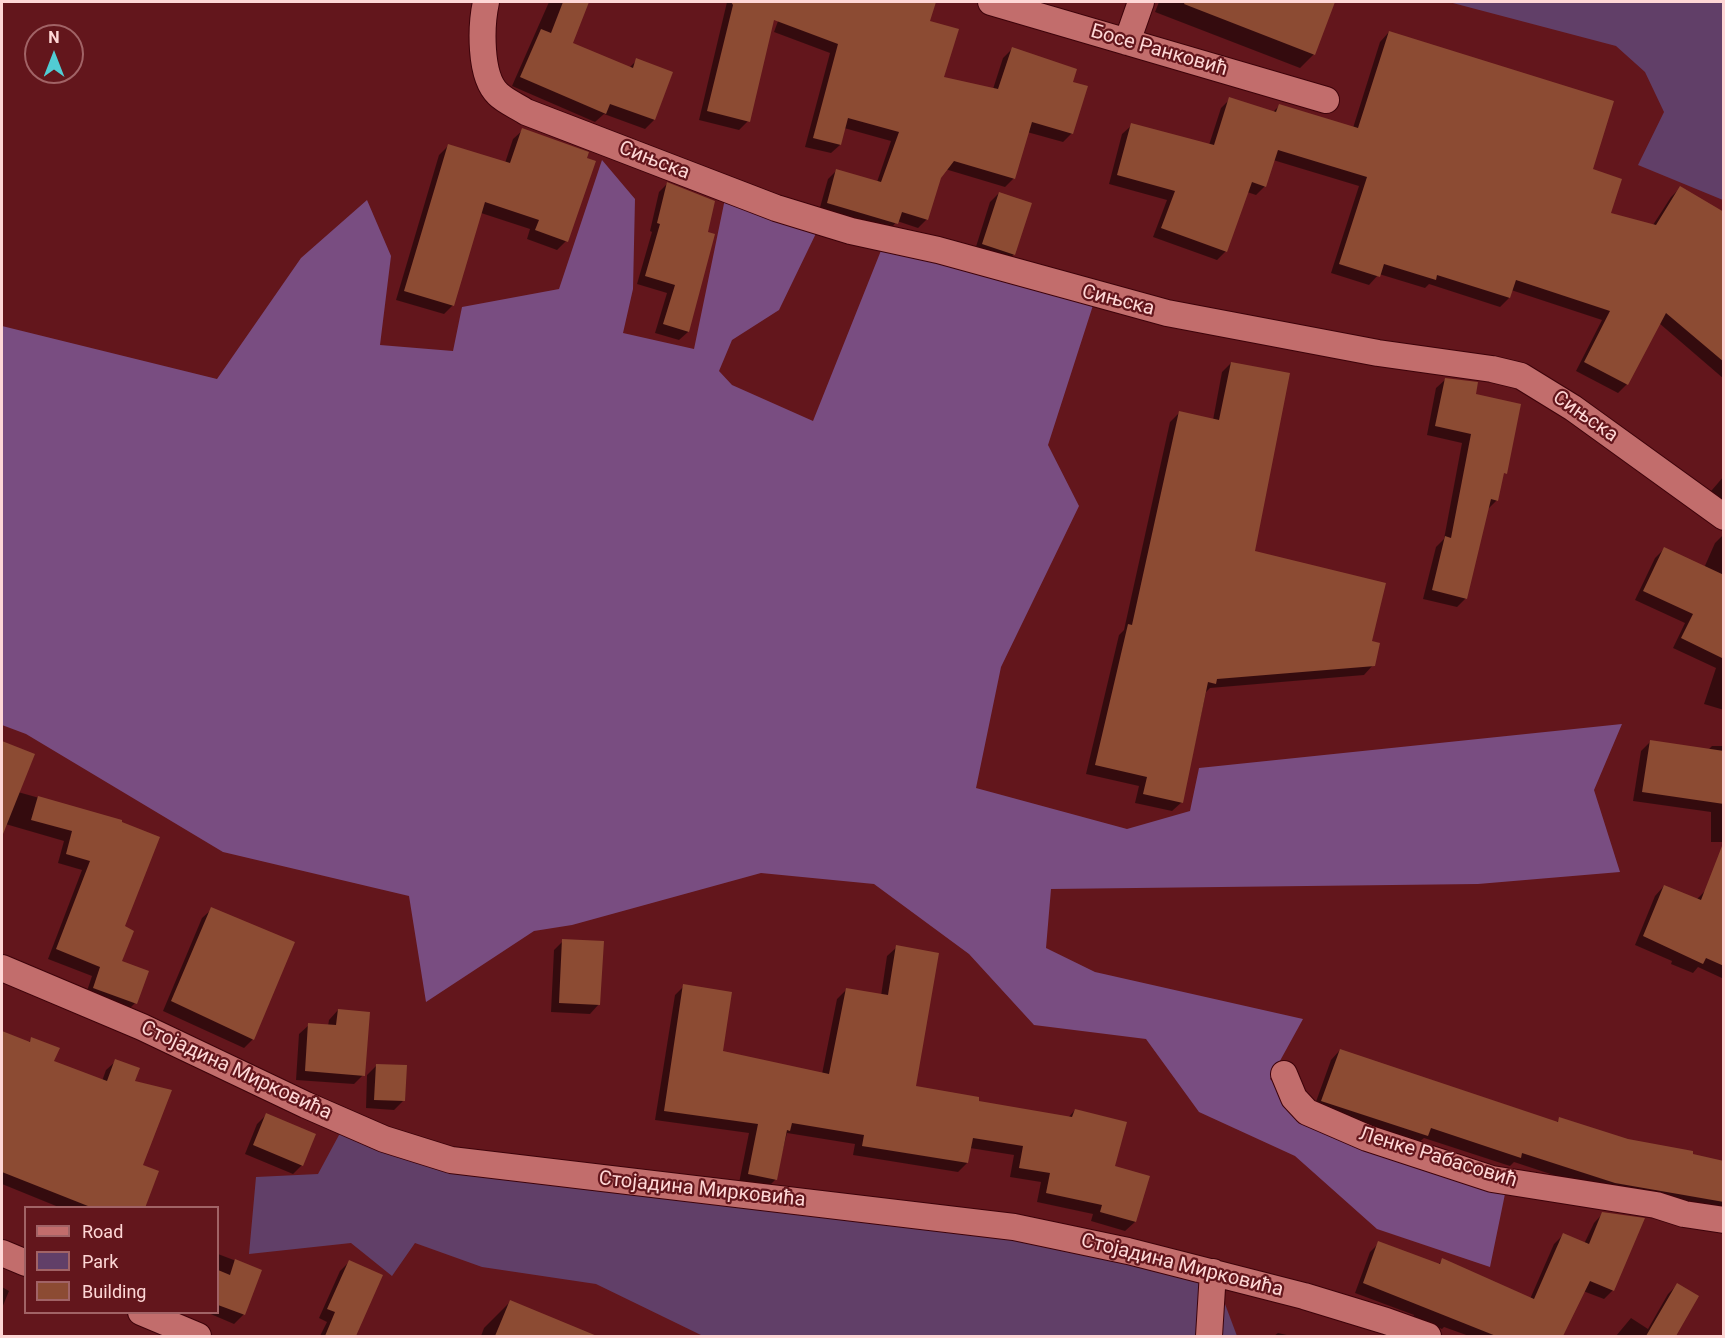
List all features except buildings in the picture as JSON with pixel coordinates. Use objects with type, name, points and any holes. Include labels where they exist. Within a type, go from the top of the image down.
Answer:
[{"type":"street","name":"Сињска","points":[[486,2],[482,52],[490,82],[497,94],[537,116],[776,208],[851,231],[938,250],[1167,313],[1378,352],[1492,369],[1521,376],[1573,408],[1724,517]]},
{"type":"street","name":"Босе Ранковић","points":[[992,2],[1326,100]]},
{"type":"street","points":[[1127,42],[1141,2]]},
{"type":"street","name":"Стојадина Мирковића","points":[[2,968],[142,1027],[306,1106],[384,1139],[451,1160],[1014,1227],[1213,1272],[1304,1296],[1428,1336]]},
{"type":"street","name":"Ленке Рабасовић","points":[[1284,1074],[1294,1098],[1306,1112],[1420,1157],[1492,1179],[1656,1205],[1684,1214],[1724,1220]]},
{"type":"street","points":[[2,1253],[24,1262]]},
{"type":"street","points":[[1209,1336],[1213,1272]]},
{"type":"street","points":[[146,1314],[198,1336]]},
{"type":"green space","points":[[1449,2],[1723,2],[1723,200],[1638,165],[1664,112],[1645,72],[1616,46]]},
{"type":"green space","points":[[346,1122],[451,1160],[702,1186],[1213,1272],[1237,1336],[703,1336],[596,1284],[482,1267],[415,1243],[392,1276],[351,1243],[249,1254],[256,1177],[318,1174]]},
{"type":"shaded area","points":[[602,160],[635,199],[633,289],[623,333],[694,349],[727,189],[821,223],[779,310],[732,340],[719,371],[732,385],[813,421],[886,238],[1096,296],[1048,445],[1079,506],[1001,667],[976,788],[1127,829],[1190,811],[1199,768],[1622,724],[1594,790],[1620,872],[1478,884],[1051,889],[1046,948],[1095,972],[1303,1019],[1270,1079],[1307,1112],[1506,1189],[1490,1267],[1377,1229],[1295,1156],[1199,1112],[1146,1039],[1034,1025],[969,954],[874,884],[761,873],[572,925],[534,931],[426,1002],[409,896],[223,852],[26,734],[2,725],[2,326],[217,379],[301,258],[367,200],[391,256],[380,345],[453,351],[462,307],[559,289]]}]
